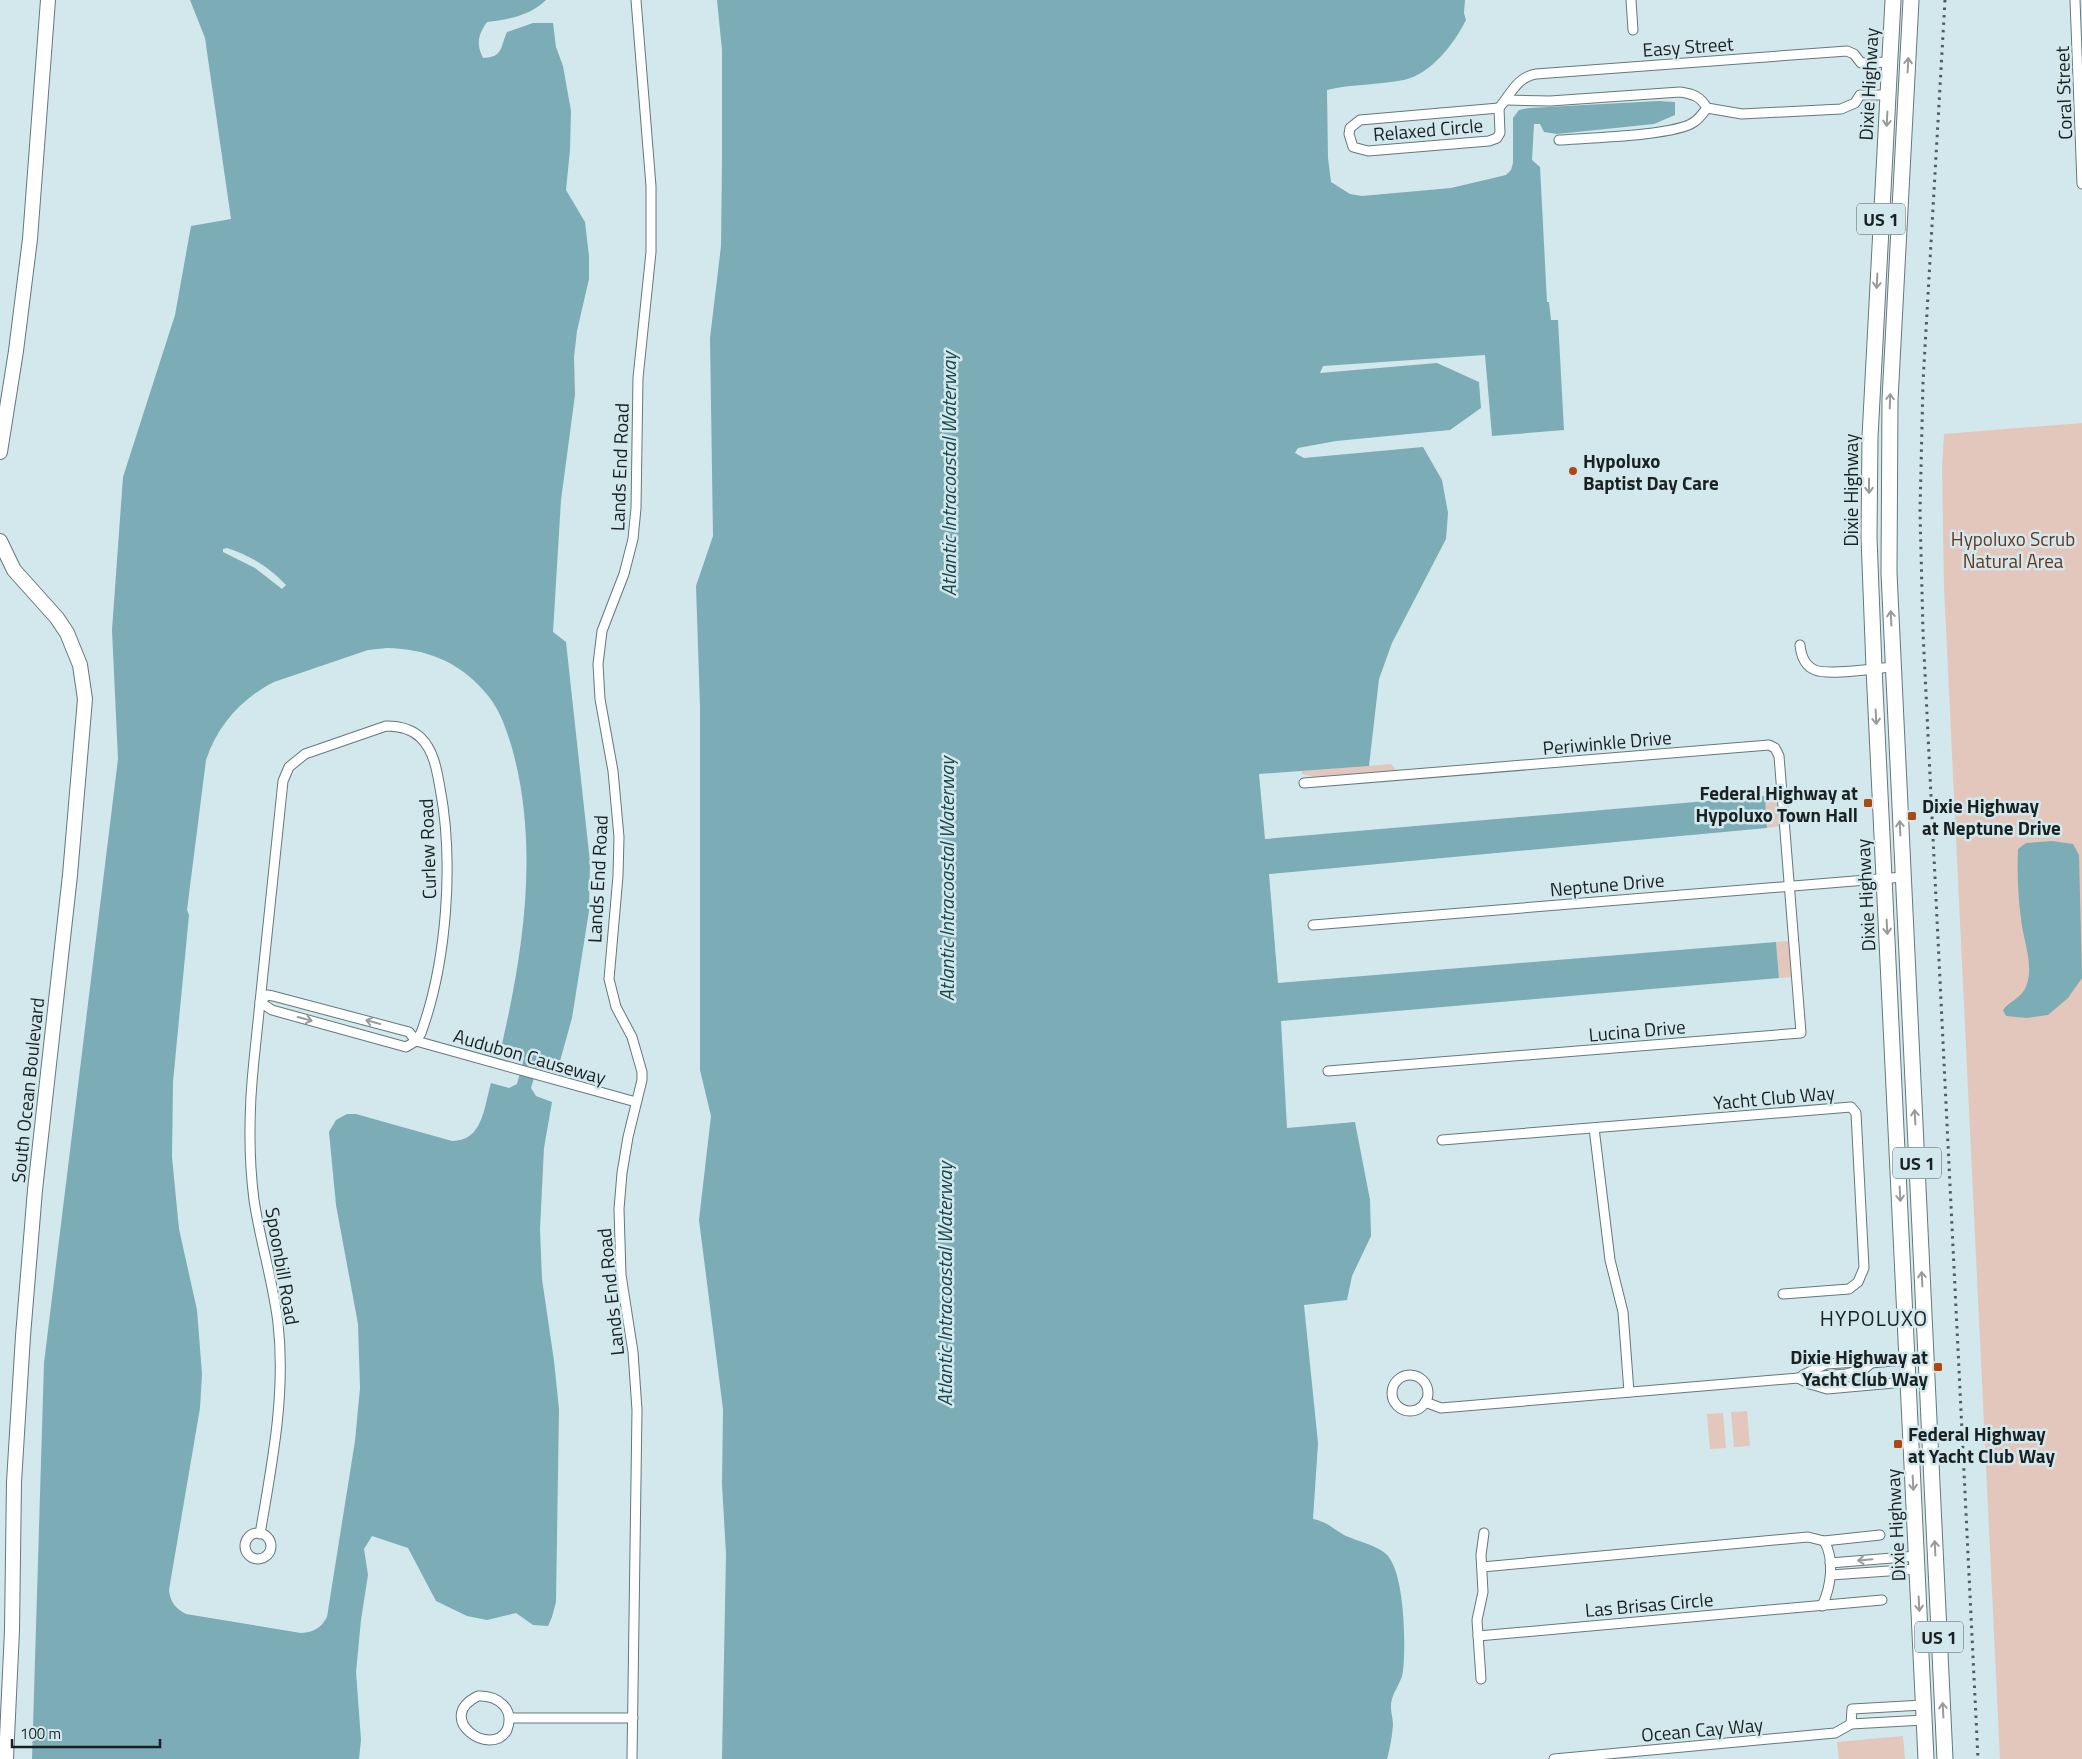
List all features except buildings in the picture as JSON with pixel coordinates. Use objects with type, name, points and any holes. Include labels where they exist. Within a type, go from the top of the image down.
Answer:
[{"type":"main road","points":[[0,452],[16,352],[30,239],[48,0]]},
{"type":"main road","name":"Dixie Highway","points":[[1893,0],[1870,438],[1870,545],[1874,668],[1926,1759]]},
{"type":"main road","name":"Dixie Highway","points":[[1912,0],[1888,438],[1889,573],[1945,1759]]},
{"type":"main road","points":[[1882,191],[1899,219]]},
{"type":"main road","points":[[1870,438],[1888,438]]},
{"type":"main road","name":"South Ocean Boulevard","points":[[0,541],[14,570],[57,618],[67,633],[80,665],[85,699],[70,875],[35,1190],[23,1336],[14,1482],[12,1630],[6,1759]]},
{"type":"street","name":"Lands End Road","points":[[632,1759],[638,1410],[633,1352],[621,1275],[619,1209],[622,1173],[642,1080],[642,1072],[632,1036],[616,1007],[609,979],[610,950],[618,876],[618,837],[613,771],[600,699],[598,664],[602,631],[624,574],[633,539],[636,508],[638,378],[651,252],[651,186],[636,0]]},
{"type":"street","points":[[1631,0],[1633,30]]},
{"type":"street","name":"Coral Street","points":[[2075,0],[2082,184]]},
{"type":"street","name":"Easy Street","points":[[1499,108],[1518,82],[1530,75],[1536,74],[1847,51],[1854,54],[1860,63],[1890,62]]},
{"type":"street","points":[[1506,100],[1550,101],[1680,92],[1695,94],[1703,101],[1706,108]]},
{"type":"street","points":[[1706,108],[1742,114],[1841,109],[1855,102],[1860,95],[1888,95]]},
{"type":"street","name":"Relaxed Circle","points":[[1499,108],[1500,133],[1496,138],[1489,141],[1368,151],[1353,147],[1350,142],[1350,128],[1354,122],[1360,120],[1499,108]]},
{"type":"street","points":[[1559,140],[1647,133],[1679,128],[1692,124],[1706,108]]},
{"type":"street","points":[[1800,645],[1804,660],[1817,671],[1835,672],[1893,667]]},
{"type":"street","name":"Curlew Road","points":[[260,1002],[285,773],[296,760],[305,754],[376,729],[395,726],[417,735],[430,752],[438,777],[444,810],[446,838],[446,906],[441,948],[425,1022],[416,1041]]},
{"type":"street","name":"Periwinkle Drive","points":[[1304,783],[1770,745],[1775,748],[1778,756],[1790,885]]},
{"type":"street","name":"Neptune Drive","points":[[1314,926],[1903,877]]},
{"type":"street","name":"Lucina Drive","points":[[1328,1071],[1801,1033],[1790,885]]},
{"type":"street","name":"Audubon Causeway","points":[[416,1041],[406,1047],[272,1010],[260,1002],[267,995],[273,996],[409,1032],[416,1041],[636,1102]]},
{"type":"street","name":"Spoonbill Road","points":[[260,1002],[250,1098],[250,1145],[254,1200],[278,1322],[281,1360],[278,1421],[260,1534]]},
{"type":"street","name":"Yacht Club Way","points":[[1442,1140],[1851,1107],[1856,1113],[1864,1268],[1858,1282],[1849,1289],[1783,1294]]},
{"type":"street","points":[[1594,1128],[1610,1260],[1623,1312],[1629,1392]]},
{"type":"street","points":[[1798,1378],[1826,1364],[1846,1362],[1871,1363],[1926,1358]]},
{"type":"street","points":[[1846,1362],[1846,1387]]},
{"type":"street","points":[[1425,1402],[1441,1408],[1846,1374],[1863,1370],[1871,1363]]},
{"type":"street","points":[[1413,1375],[1419,1377],[1428,1391],[1425,1402],[1416,1410],[1404,1410],[1394,1402],[1392,1390],[1394,1385],[1402,1376],[1413,1375]]},
{"type":"street","points":[[1798,1378],[1827,1389],[1927,1380]]},
{"type":"street","points":[[1481,1679],[1476,1620],[1483,1592],[1481,1554],[1484,1533]]},
{"type":"street","points":[[1482,1567],[1808,1537],[1824,1541],[1880,1534]]},
{"type":"street","points":[[1822,1606],[1831,1575],[1828,1548],[1824,1541]]},
{"type":"street","points":[[1830,1563],[1917,1562]]},
{"type":"street","points":[[1831,1575],[1917,1562]]},
{"type":"street","name":"Las Brisas Circle","points":[[1478,1636],[1882,1600]]},
{"type":"street","points":[[478,1696],[487,1696],[502,1703],[510,1718],[503,1740],[497,1744],[480,1746],[472,1743],[466,1737],[463,1730],[465,1706],[470,1700],[478,1696]]},
{"type":"street","points":[[1851,1724],[1852,1709],[1924,1712]]},
{"type":"street","name":"Ocean Cay Way","points":[[1554,1759],[1835,1733],[1851,1724],[1924,1712]]},
{"type":"street","points":[[510,1718],[633,1718]]},
{"type":"green space","name":"Hypoluxo Scrub Natural Area","points":[[2082,423],[2082,1759],[2000,1759],[1944,587],[1942,469],[1944,434]]},
{"type":"green space","points":[[1391,764],[1396,770],[1316,777],[1302,774],[1302,771]]},
{"type":"green space","points":[[1765,796],[1777,796],[1780,826],[1767,828]]},
{"type":"green space","points":[[1790,941],[1793,977],[1779,978],[1776,942]]},
{"type":"green space","points":[[1747,1411],[1750,1446],[1734,1447],[1731,1412]]},
{"type":"green space","points":[[1723,1413],[1726,1448],[1710,1449],[1707,1414]]},
{"type":"green space","points":[[1903,1736],[1905,1759],[1839,1759],[1837,1742]]},
{"type":"water","points":[[190,0],[546,0],[519,16],[487,22],[480,35],[479,48],[483,58],[495,56],[500,50],[507,32],[533,23],[553,23],[556,47],[563,66],[571,111],[566,190],[585,222],[589,256],[589,279],[577,331],[574,357],[575,395],[561,500],[553,632],[566,642],[590,862],[589,911],[572,1018],[560,1061],[547,1057],[539,1061],[531,1088],[536,1096],[552,1102],[544,1148],[540,1229],[542,1279],[559,1409],[556,1602],[548,1626],[533,1625],[516,1613],[487,1620],[467,1616],[436,1601],[408,1548],[372,1536],[364,1549],[368,1575],[356,1672],[361,1740],[359,1759],[32,1759],[44,1363],[118,759],[112,630],[123,477],[175,315],[191,226],[231,219],[205,38]],"holes":[[[227,548],[259,563],[286,585],[282,589],[255,568],[223,552],[223,549]],[[387,648],[428,654],[452,664],[474,681],[489,697],[498,711],[507,733],[520,785],[527,859],[522,934],[517,971],[502,1044],[520,1049],[524,1058],[517,1084],[509,1088],[491,1083],[484,1112],[476,1129],[462,1139],[452,1141],[356,1114],[347,1114],[336,1120],[329,1132],[336,1205],[358,1324],[360,1388],[355,1441],[327,1617],[317,1629],[301,1633],[186,1614],[174,1605],[169,1590],[200,1408],[202,1374],[197,1310],[179,1229],[172,1157],[173,1082],[189,915],[187,910],[206,760],[224,724],[251,696],[274,682],[368,650]]]},
{"type":"water","name":"Atlantic Intracoastal Waterway","points":[[717,0],[1465,0],[1464,13],[1466,20],[1455,39],[1441,57],[1414,77],[1385,83],[1327,90],[1328,158],[1331,182],[1350,194],[1362,196],[1451,188],[1506,175],[1511,170],[1513,163],[1513,118],[1519,110],[1659,101],[1675,102],[1675,115],[1654,124],[1557,134],[1544,132],[1540,124],[1534,124],[1532,160],[1540,167],[1547,302],[1549,302],[1551,320],[1558,320],[1564,430],[1492,436],[1485,355],[1323,366],[1320,373],[1437,363],[1479,382],[1481,408],[1450,430],[1336,441],[1298,448],[1295,453],[1304,458],[1423,447],[1442,480],[1448,513],[1446,539],[1392,643],[1379,679],[1369,766],[1259,774],[1265,839],[1765,796],[1767,828],[1269,874],[1278,983],[1776,942],[1779,978],[1281,1021],[1287,1128],[1355,1122],[1370,1200],[1371,1236],[1352,1276],[1347,1300],[1304,1305],[1318,1443],[1313,1519],[1323,1522],[1346,1536],[1371,1545],[1385,1553],[1392,1562],[1400,1591],[1404,1626],[1403,1671],[1391,1702],[1393,1725],[1387,1759],[722,1759],[726,1554],[722,1484],[723,1409],[699,1220],[711,1116],[700,1070],[700,707],[696,586],[713,536],[710,338],[721,246],[722,159],[722,50]]},
{"type":"water","points":[[2052,841],[2073,844],[2079,855],[2082,978],[2068,998],[2048,1015],[2027,1018],[2006,1016],[2003,1010],[2023,992],[2029,975],[2028,956],[2019,902],[2018,849],[2026,843]]},
{"type":"railway","points":[[1945,0],[1923,382],[1920,512],[1923,632],[1978,1759]]},
{"type":"place","name":"Hypoluxo Baptist Day Care","points":[[1573,471]]},
{"type":"place","name":"Federal Highway at Hypoluxo Town Hall","points":[[1868,803]]},
{"type":"place","name":"Dixie Highway at Neptune Drive","points":[[1912,816]]},
{"type":"place","name":"Dixie Highway at Yacht Club Way","points":[[1938,1367]]},
{"type":"place","name":"Federal Highway at Yacht Club Way","points":[[1898,1444]]},
{"type":"district","name":"HYPOLUXO","points":[[1874,1318]]}]
